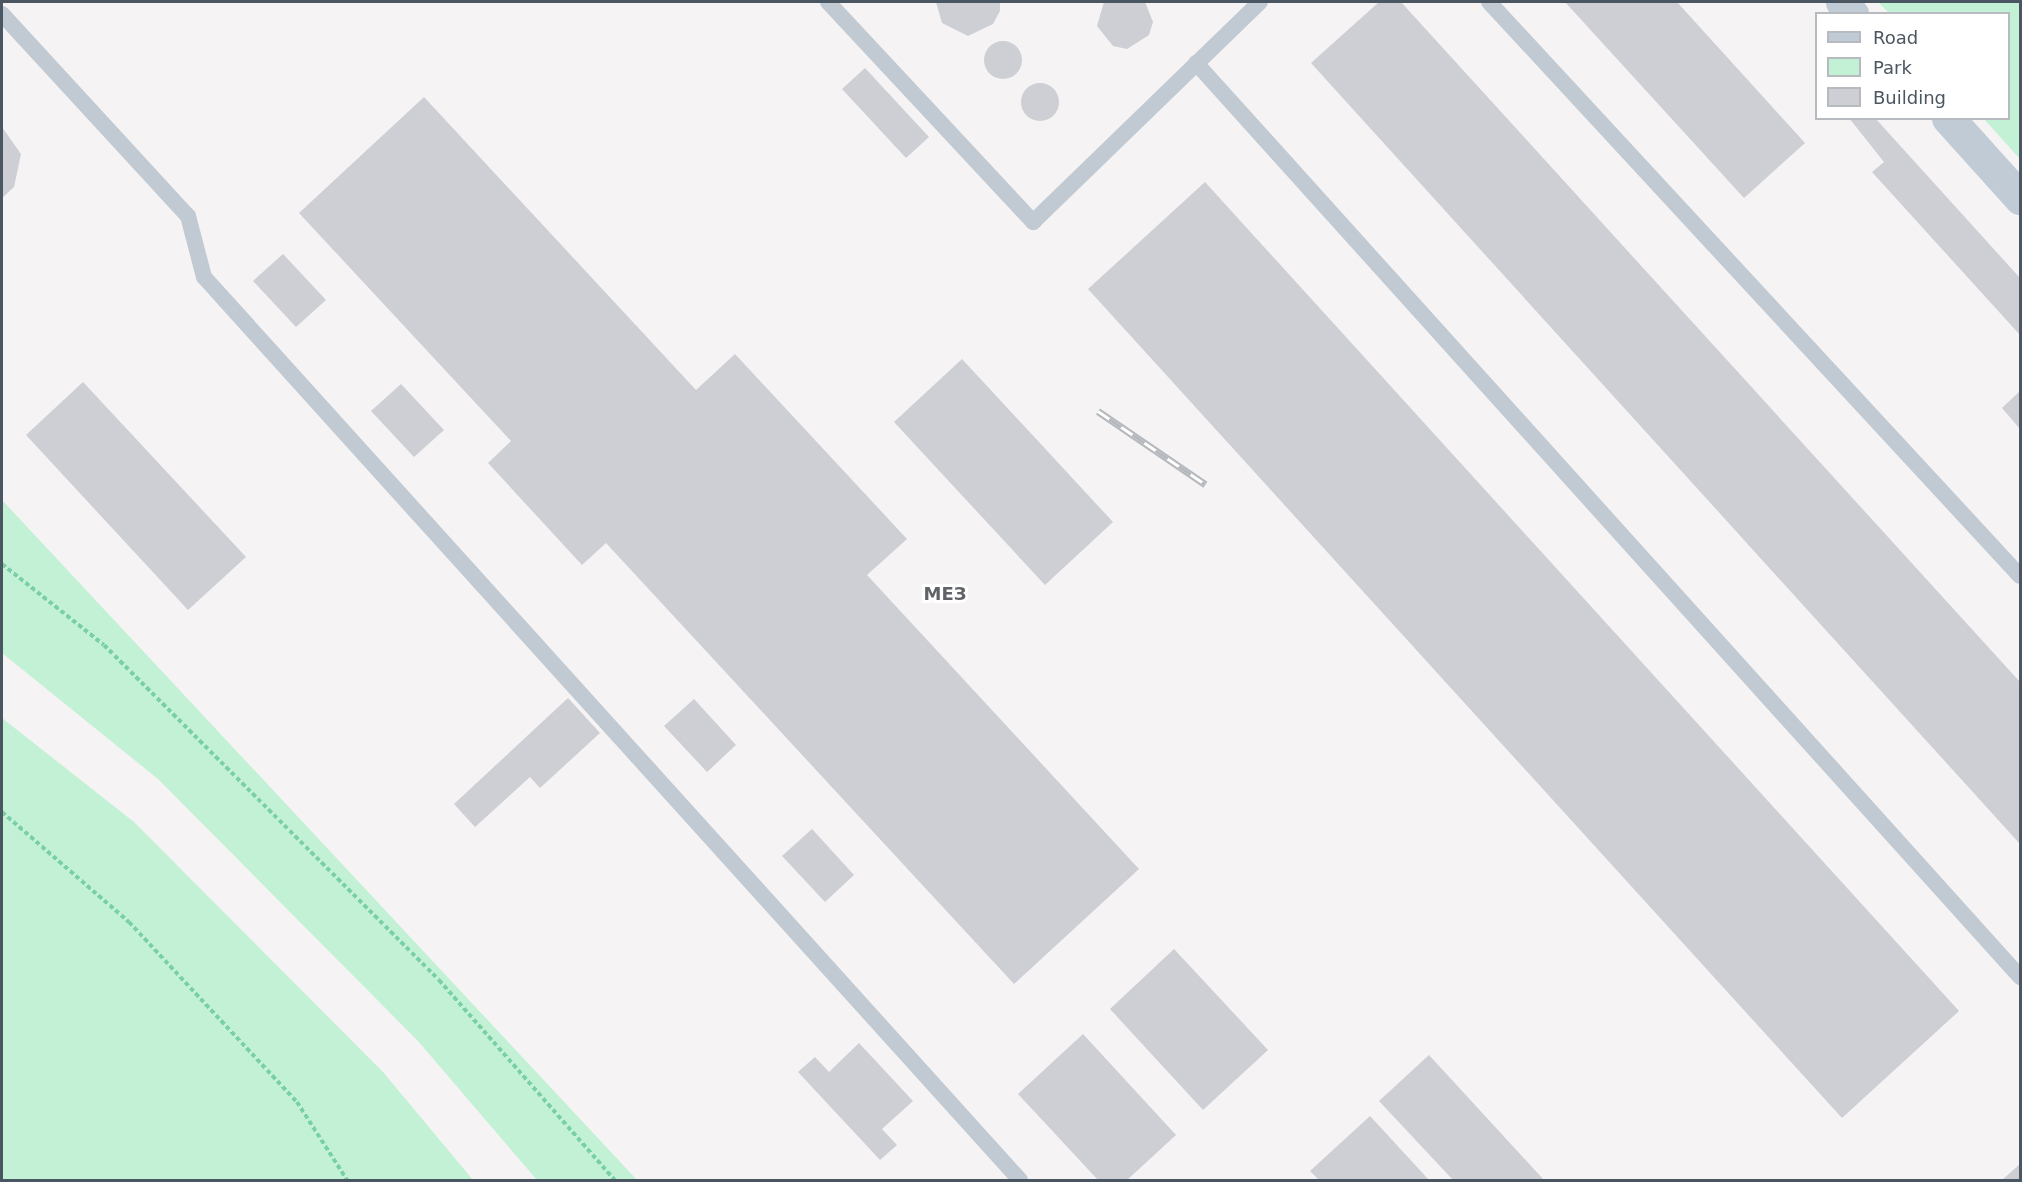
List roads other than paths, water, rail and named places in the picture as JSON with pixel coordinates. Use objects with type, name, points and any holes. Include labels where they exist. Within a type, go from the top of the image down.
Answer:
[{"type":"street","points":[[1950,120],[2020,198]]},
{"type":"lane","points":[[828,2],[1033,222],[1260,2]]},
{"type":"lane","points":[[1489,2],[2020,576]]},
{"type":"lane","points":[[2,14],[188,216],[204,277],[1020,1180]]},
{"type":"lane","points":[[1196,63],[2020,977]]},
{"type":"railway","points":[[1098,411],[1205,484]]},
{"type":"district","name":"МЕЗ","points":[[945,594]]}]
